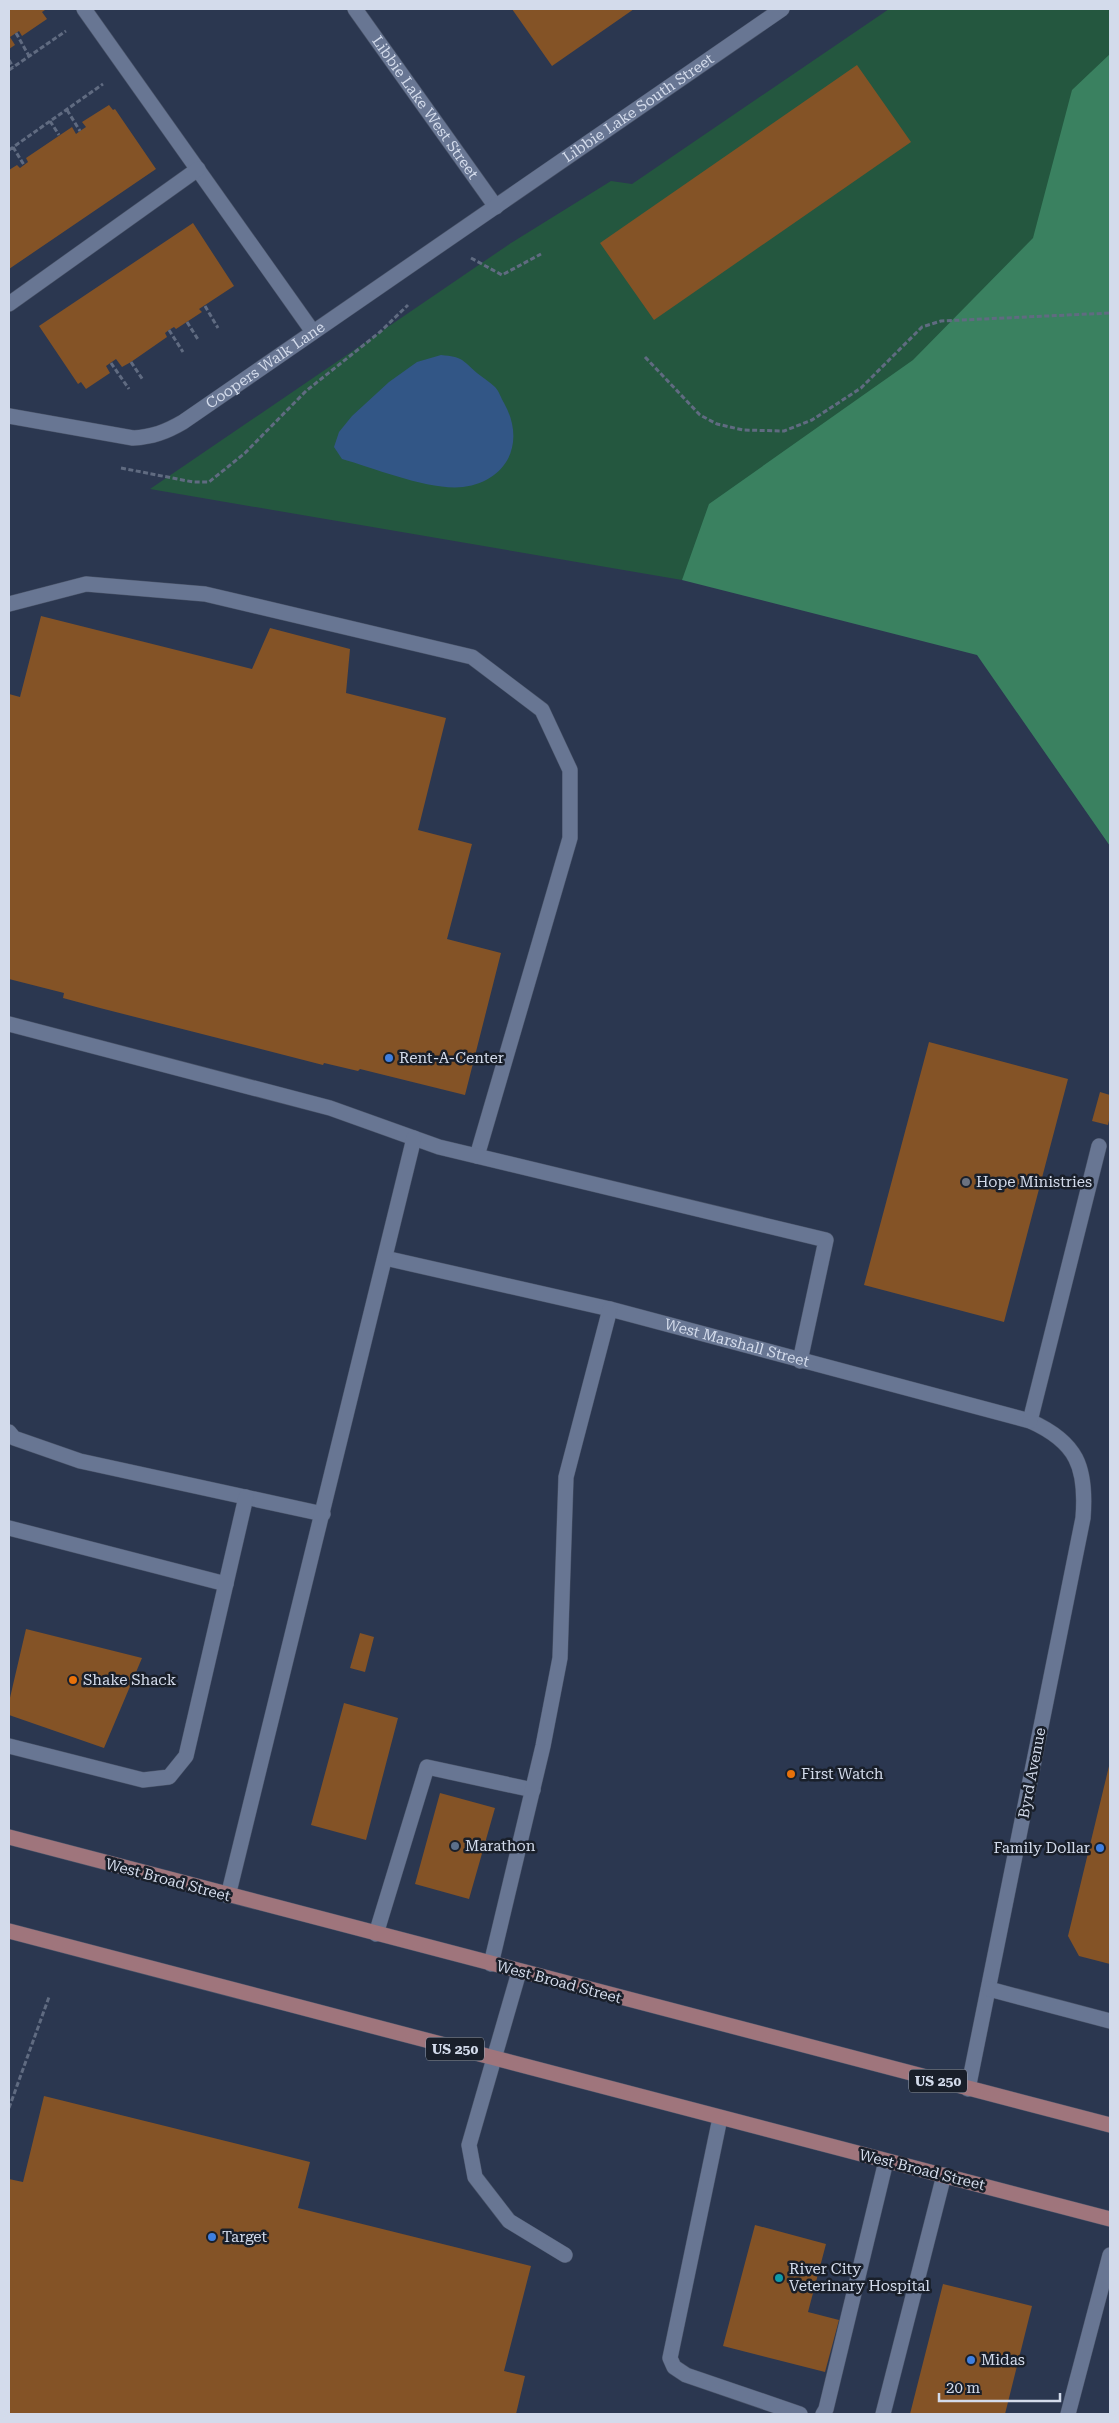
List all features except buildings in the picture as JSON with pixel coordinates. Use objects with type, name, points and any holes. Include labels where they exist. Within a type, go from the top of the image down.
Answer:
[{"type":"main road","name":"West Broad Street","points":[[9,1837],[1110,2126]]},
{"type":"main road","name":"West Broad Street","points":[[9,1931],[1110,2219]]},
{"type":"street","name":"Libbie Lake West Street","points":[[355,9],[496,207]]},
{"type":"street","name":"Libbie Lake South Street","points":[[496,207],[782,9]]},
{"type":"street","points":[[87,12],[313,332]]},
{"type":"street","points":[[9,304],[198,169]]},
{"type":"street","name":"Coopers Walk Lane","points":[[9,415],[115,436],[152,437],[183,422],[496,207]]},
{"type":"street","points":[[9,604],[86,584],[205,594],[472,657],[542,710],[570,770],[570,838],[477,1156]]},
{"type":"street","points":[[9,1024],[330,1108],[439,1147],[826,1240],[800,1361]]},
{"type":"street","points":[[228,1896],[414,1138]]},
{"type":"street","points":[[1030,1421],[1099,1146]]},
{"type":"street","name":"West Marshall Street","points":[[385,1258],[610,1309],[1030,1421],[1050,1430],[1065,1443],[1077,1458]]},
{"type":"street","points":[[491,1964],[533,1790],[560,1658],[566,1477],[610,1309]]},
{"type":"street","points":[[11,1439],[80,1460],[323,1514]]},
{"type":"street","name":"Byrd Avenue","points":[[968,2089],[1083,1518],[1085,1495],[1083,1475],[1077,1458]]},
{"type":"street","points":[[9,1746],[143,1780],[169,1777],[186,1756],[246,1497]]},
{"type":"street","points":[[9,1528],[226,1584]]},
{"type":"street","points":[[376,1934],[427,1767],[533,1790]]},
{"type":"street","points":[[519,1972],[469,2146],[475,2176],[510,2221],[565,2255]]},
{"type":"street","points":[[989,1990],[1110,2021]]},
{"type":"street","points":[[720,2118],[670,2358],[674,2367],[686,2375],[800,2414]]},
{"type":"street","points":[[822,2414],[826,2410],[886,2161]]},
{"type":"street","points":[[883,2414],[944,2175]]},
{"type":"street","points":[[1068,2414],[1110,2255]]},
{"type":"path","points":[[9,70],[87,12]]},
{"type":"path","points":[[16,33],[29,56]]},
{"type":"path","points":[[9,60],[13,67]]},
{"type":"path","points":[[9,150],[126,68]]},
{"type":"path","points":[[67,110],[80,131]]},
{"type":"path","points":[[50,121],[59,135]]},
{"type":"path","points":[[13,147],[24,165]]},
{"type":"path","points":[[205,306],[218,328]]},
{"type":"path","points":[[645,357],[700,415],[717,424],[743,430],[784,431],[812,420],[861,388],[922,328],[941,321],[1110,313]]},
{"type":"path","points":[[187,322],[200,341]]},
{"type":"path","points":[[169,330],[183,352]]},
{"type":"path","points":[[131,362],[143,380]]},
{"type":"path","points":[[111,363],[129,389]]},
{"type":"path","points":[[9,2108],[49,1997]]},
{"type":"green space","points":[[889,9],[1110,9],[1110,248],[805,470],[682,580],[150,489],[511,243],[611,181],[632,184]]},
{"type":"green space","points":[[1110,54],[1110,846],[977,655],[682,580],[709,504],[913,360],[1033,238],[1072,90]]},
{"type":"water","points":[[441,355],[461,360],[493,385],[499,393],[510,418],[513,432],[513,445],[509,457],[502,468],[491,477],[479,483],[463,487],[450,487],[435,486],[402,478],[342,459],[334,447],[339,432],[352,416],[389,382],[417,362]]},
{"type":"place","name":"Rent-A-Center","points":[[389,1058]]},
{"type":"place","name":"Hope Ministries","points":[[966,1182]]},
{"type":"place","name":"Shake Shack","points":[[73,1680]]},
{"type":"place","name":"First Watch","points":[[791,1774]]},
{"type":"place","name":"Marathon","points":[[455,1846]]},
{"type":"place","name":"Family Dollar","points":[[1100,1848]]},
{"type":"place","name":"Target","points":[[212,2237]]},
{"type":"place","name":"River City Veterinary Hospital","points":[[779,2278]]},
{"type":"place","name":"Midas","points":[[971,2360]]}]
